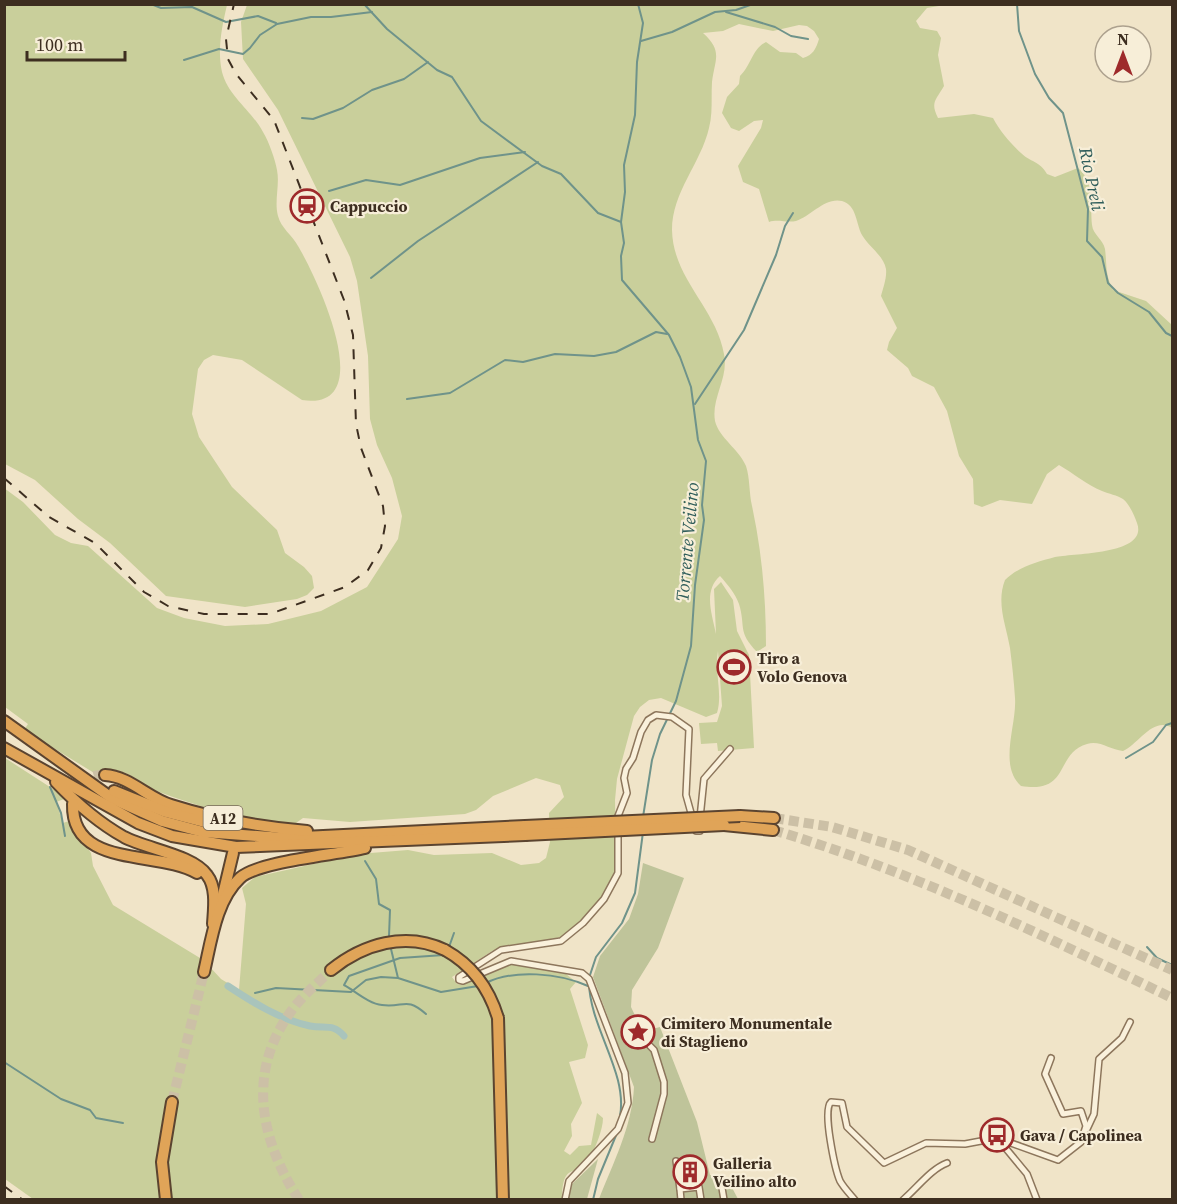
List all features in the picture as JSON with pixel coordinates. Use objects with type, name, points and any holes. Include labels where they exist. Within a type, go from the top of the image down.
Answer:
[{"type":"highway","points":[[4,721],[113,799],[176,825],[211,833],[251,837],[525,830],[774,818]]},
{"type":"highway","points":[[27,738],[122,796],[216,825]]},
{"type":"highway","points":[[4,748],[138,823],[202,842],[236,847],[393,842],[525,830]]},
{"type":"highway","points":[[45,771],[70,797],[111,829],[203,870],[212,882],[213,931]]},
{"type":"highway","name":"A12","points":[[105,775],[124,779],[171,805],[231,820],[264,827],[349,834]]},
{"type":"highway","points":[[73,804],[78,829],[93,845],[192,871],[206,884],[214,905]]},
{"type":"highway","points":[[740,821],[773,830]]},
{"type":"highway","points":[[204,972],[213,931],[219,916],[235,883],[250,872],[393,842]]},
{"type":"highway","points":[[219,916],[233,853]]},
{"type":"highway","points":[[331,970],[359,951],[384,943],[419,942],[445,950],[460,959],[479,978],[492,1001],[498,1018],[503,1200]]},
{"type":"highway","points":[[166,1200],[162,1162],[172,1102]]},
{"type":"street","points":[[565,1200],[569,1180],[618,1130],[628,1103],[625,1073],[589,979],[582,973],[511,961],[483,970],[463,981],[458,978],[501,950],[561,941],[583,923],[604,899],[618,873],[618,816],[627,793],[624,778],[626,769],[646,723],[655,715],[666,714],[681,721],[690,733],[686,795],[697,831],[701,829],[700,809],[704,779],[730,749]]},
{"type":"street","points":[[855,1200],[844,1187],[837,1170],[826,1107],[831,1102],[842,1103],[847,1127],[884,1163],[926,1143],[965,1144],[997,1138],[1054,1160],[1062,1158],[1082,1142],[1094,1114],[1099,1059],[1122,1038],[1130,1022]]},
{"type":"street","points":[[650,1046],[654,1050],[664,1086],[652,1139]]},
{"type":"street","points":[[1051,1058],[1045,1074],[1056,1100],[1065,1115],[1078,1110],[1083,1112],[1086,1132]]},
{"type":"street","points":[[997,1138],[1027,1174],[1037,1200]]},
{"type":"street","points":[[676,1161],[681,1200]]},
{"type":"street","points":[[903,1200],[923,1184],[934,1168],[947,1163]]},
{"type":"street","points":[[721,1182],[724,1200]]},
{"type":"street","points":[[680,1189],[699,1187],[701,1200]]},
{"type":"green space","points":[[4,5],[227,5],[220,47],[222,72],[229,89],[258,124],[270,146],[278,176],[278,216],[298,246],[317,284],[328,311],[340,364],[337,385],[325,398],[302,400],[242,360],[213,355],[204,360],[198,369],[192,414],[199,437],[232,487],[277,530],[285,553],[312,576],[314,588],[307,595],[297,599],[245,607],[166,596],[110,543],[78,519],[35,480],[5,464]]},
{"type":"green space","points":[[247,5],[945,5],[927,8],[916,21],[920,28],[937,31],[941,38],[938,55],[944,86],[934,105],[938,118],[974,114],[993,118],[1013,145],[1024,156],[1041,166],[1047,174],[1055,177],[1078,168],[1087,180],[1091,194],[1093,228],[1105,249],[1110,285],[1113,290],[1146,301],[1172,325],[1172,728],[1165,725],[1152,728],[1123,751],[1096,743],[1087,744],[1070,756],[1055,779],[1048,784],[1037,787],[1021,786],[1014,777],[1010,756],[1015,698],[1010,648],[1001,597],[1005,580],[1022,568],[1055,557],[1121,547],[1132,541],[1138,533],[1135,517],[1123,499],[1096,488],[1059,465],[1047,474],[1032,504],[1000,500],[982,507],[974,504],[973,479],[959,456],[947,411],[934,387],[912,376],[908,368],[887,350],[897,328],[881,296],[885,279],[885,264],[862,235],[851,206],[842,201],[830,202],[796,221],[769,222],[759,189],[743,182],[738,166],[761,128],[763,120],[754,121],[739,131],[731,128],[722,113],[727,97],[739,84],[740,76],[761,45],[766,42],[780,52],[796,53],[803,58],[814,51],[819,39],[807,26],[799,25],[773,31],[739,24],[723,31],[703,33],[713,45],[716,56],[710,122],[705,141],[677,203],[672,230],[679,264],[713,322],[724,354],[724,371],[715,404],[715,421],[721,433],[743,460],[748,475],[763,576],[766,646],[757,652],[747,639],[737,600],[720,576],[712,589],[710,603],[716,634],[714,589],[721,582],[733,600],[737,631],[749,655],[754,748],[718,751],[717,743],[701,744],[699,723],[717,722],[722,706],[718,651],[719,705],[717,713],[706,717],[661,698],[649,700],[634,716],[617,779],[616,869],[600,899],[578,923],[561,937],[492,951],[452,977],[457,984],[463,985],[509,964],[566,974],[576,982],[570,989],[588,1045],[585,1058],[569,1062],[582,1103],[571,1124],[572,1136],[564,1151],[570,1155],[579,1146],[591,1145],[597,1113],[603,1118],[602,1128],[589,1159],[584,1165],[567,1174],[562,1199],[171,1199],[168,1160],[178,1098],[171,1095],[166,1098],[156,1159],[160,1199],[33,1199],[5,1179],[5,758],[67,798],[56,802],[63,823],[69,821],[91,853],[93,866],[113,905],[200,958],[198,972],[207,974],[209,966],[221,979],[239,990],[246,904],[242,888],[255,877],[358,854],[408,850],[434,855],[492,853],[521,865],[539,863],[546,858],[550,842],[549,813],[564,797],[560,785],[536,778],[493,796],[476,810],[465,814],[350,822],[303,818],[296,823],[262,820],[228,814],[178,799],[121,771],[103,769],[104,779],[24,730],[28,724],[5,707],[4,488],[23,502],[55,535],[71,543],[88,546],[157,608],[184,618],[225,626],[268,624],[321,611],[367,587],[398,539],[402,516],[392,478],[377,445],[370,419],[368,356],[357,281],[350,257],[278,110],[243,59],[241,22]]},
{"type":"green space","name":"Cimitero Monumentale di Staglieno","points":[[643,863],[684,878],[658,948],[632,990],[631,1007],[640,1026],[648,1030],[660,1027],[697,1122],[710,1175],[729,1182],[738,1199],[599,1199],[626,1131],[634,1087],[593,977],[600,956],[629,919],[638,894]]},
{"type":"green space","points":[[598,1159],[587,1199],[568,1200],[572,1184]]},
{"type":"waterway","points":[[151,4],[161,8],[192,7],[226,22],[258,16],[276,23]]},
{"type":"waterway","name":"Torrente Veilino","points":[[364,4],[387,29],[437,70],[452,77],[481,121],[542,166],[561,174],[598,213],[621,222],[624,243],[621,256],[622,280],[669,335],[691,387],[698,440],[706,461],[702,505],[704,520],[695,585],[691,646],[676,701],[660,734],[652,760],[643,817]]},
{"type":"waterway","points":[[621,222],[625,192],[624,165],[635,115],[637,62],[643,23],[638,4]]},
{"type":"waterway","points":[[641,41],[672,32],[715,12],[736,10],[753,4]]},
{"type":"waterway","name":"Rio Preli","points":[[1017,4],[1019,31],[1035,74],[1049,98],[1063,113],[1088,209],[1087,241],[1102,257],[1108,283],[1118,293],[1149,312],[1166,333],[1172,336]]},
{"type":"waterway","points":[[184,60],[219,49],[243,54],[260,35],[277,24],[311,17],[372,12]]},
{"type":"waterway","points":[[726,12],[775,27],[791,36],[808,39]]},
{"type":"waterway","points":[[302,118],[313,119],[343,108],[372,90],[404,79],[428,62]]},
{"type":"waterway","points":[[329,191],[366,180],[400,185],[480,158],[525,152]]},
{"type":"waterway","points":[[371,278],[418,241],[538,162]]},
{"type":"waterway","points":[[695,404],[744,330],[776,255],[785,226],[793,213]]},
{"type":"waterway","points":[[407,399],[450,393],[505,360],[523,362],[555,354],[594,356],[616,352],[656,332],[667,334]]},
{"type":"waterway","points":[[1126,758],[1153,742],[1166,725],[1172,723]]},
{"type":"waterway","points":[[50,787],[61,813],[65,836]]},
{"type":"waterway","name":"Torrente Veilino","points":[[589,978],[596,957],[622,923],[635,893],[643,832]]},
{"type":"waterway","points":[[365,861],[376,879],[379,904],[390,910],[389,936]]},
{"type":"waterway","points":[[449,947],[454,933]]},
{"type":"waterway","points":[[1147,947],[1157,958],[1172,965]]},
{"type":"waterway","points":[[391,949],[398,978]]},
{"type":"waterway","points":[[426,1014],[414,1005],[377,1004],[344,985],[349,976],[400,958],[444,955]]},
{"type":"waterway","points":[[486,983],[510,976],[537,974],[564,978],[588,986]]},
{"type":"waterway","points":[[255,993],[276,988],[351,992],[366,980],[381,977],[398,978],[441,992],[478,986]]},
{"type":"waterway","name":"Torrente Veilino","points":[[589,983],[595,1017],[619,1083],[620,1116]]},
{"type":"waterway","points":[[228,986],[278,1015],[310,1026],[336,1029],[344,1036]]},
{"type":"waterway","points":[[4,1062],[61,1099],[90,1110],[96,1118],[123,1123]]},
{"type":"waterway","name":"Torrente Veilino","points":[[593,1200],[598,1179],[617,1133]]},
{"type":"tunnel","points":[[74,797],[86,780],[105,775]]},
{"type":"tunnel","points":[[774,818],[832,827],[908,850],[1172,970]]},
{"type":"tunnel","points":[[773,830],[876,865],[976,906],[1172,998]]},
{"type":"tunnel","points":[[299,1200],[275,1153],[264,1105],[264,1081],[268,1057],[277,1033],[296,1005],[331,970]]},
{"type":"tunnel","points":[[172,1102],[204,972]]},
{"type":"railway","points":[[4,478],[49,517],[95,543],[144,592],[168,606],[204,614],[270,614],[345,587],[368,570],[381,548],[385,526],[383,506],[361,448],[356,424],[353,335],[344,300],[274,120],[236,74],[228,59],[226,39],[234,4]]},
{"type":"railway","points":[[4,1186],[23,1200]]},
{"type":"place","name":"Cappuccio","points":[[307,206]]},
{"type":"place","name":"Tiro a Volo Genova","points":[[734,667]]},
{"type":"place","name":"Cimitero Monumentale di Staglieno","points":[[638,1032]]},
{"type":"place","name":"Gava / Capolinea","points":[[997,1135]]},
{"type":"place","name":"Galleria Veilino alto","points":[[690,1172]]}]
